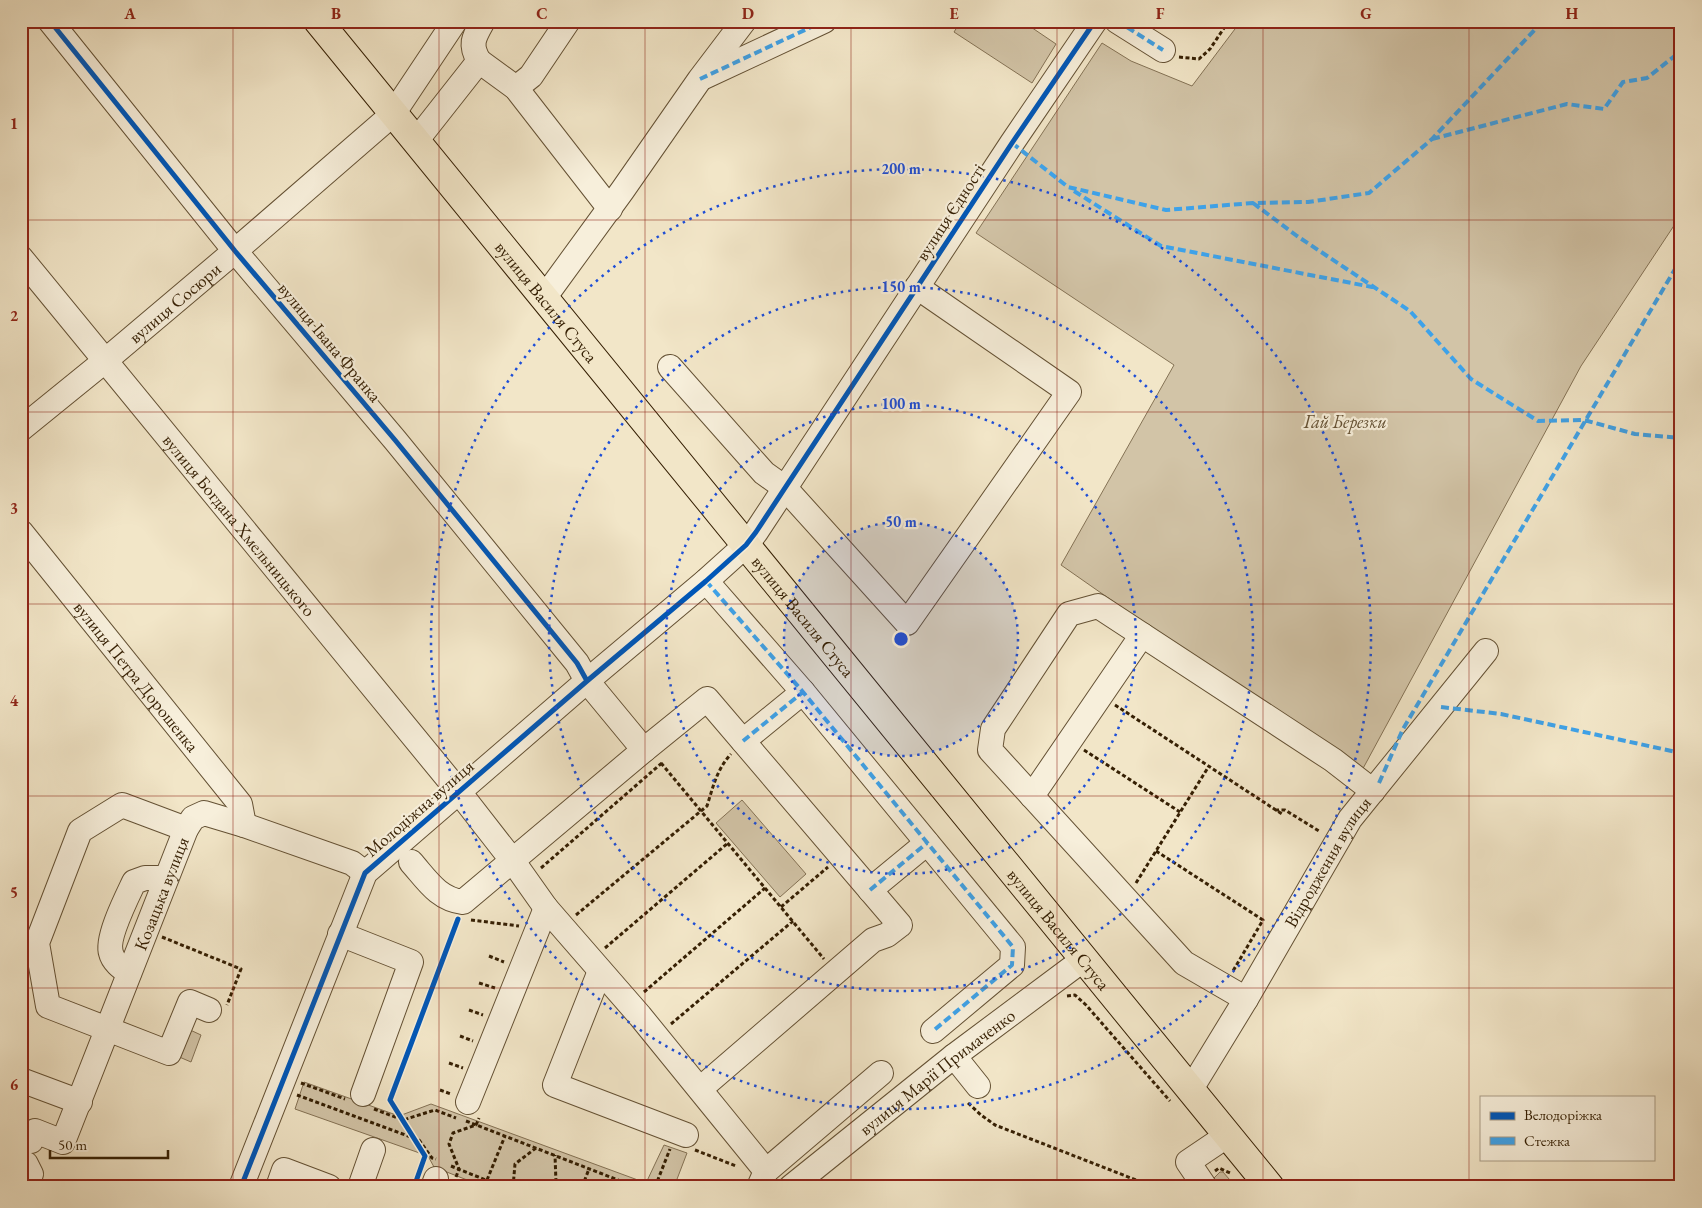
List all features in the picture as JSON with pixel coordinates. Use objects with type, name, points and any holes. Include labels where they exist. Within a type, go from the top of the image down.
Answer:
[{"type":"main road","name":"вулиця Василя Стуса","points":[[318,21],[1084,959],[1183,1098],[1228,1135],[1270,1187]]},
{"type":"street","name":"вулиця Івана Франка","points":[[50,21],[236,251],[395,440],[577,663],[587,681],[653,756]]},
{"type":"street","name":"вулиця Сосюри","points":[[21,429],[236,251],[393,114],[455,21]]},
{"type":"street","points":[[484,21],[475,34],[472,45],[479,61],[516,88],[610,209]]},
{"type":"street","points":[[516,88],[531,76],[568,21]]},
{"type":"street","points":[[544,298],[610,209],[700,79],[744,21]]},
{"type":"street","points":[[700,79],[824,21]]},
{"type":"street","name":"вулиця Єдності","points":[[746,544],[756,532],[1012,143],[1095,21]]},
{"type":"street","points":[[1117,21],[1162,50]]},
{"type":"street","points":[[416,141],[479,61]]},
{"type":"street","name":"вулиця Богдана Хмельницького","points":[[21,258],[459,792],[526,881],[542,919],[562,926],[601,960],[700,1089],[762,1179]]},
{"type":"street","points":[[670,367],[764,473],[785,488],[907,623],[1069,392],[917,287]]},
{"type":"street","name":"вулиця Петра Дорошенка","points":[[21,532],[240,804],[244,824]]},
{"type":"street","name":"Молодіжна вулиця","points":[[241,1187],[365,873],[706,581],[746,544]]},
{"type":"street","points":[[706,581],[803,692],[1013,947],[1012,965],[933,1031]]},
{"type":"street","points":[[1246,999],[1184,963],[990,750],[993,729],[1069,614],[1098,606],[1333,760],[1372,791]]},
{"type":"street","points":[[1032,796],[1142,634]]},
{"type":"street","name":"Відродження вулиця","points":[[1183,1098],[1246,999],[1350,819],[1486,651]]},
{"type":"street","points":[[744,741],[803,692]]},
{"type":"street","points":[[411,862],[442,896],[454,901],[463,902],[512,860],[653,756],[708,699],[900,925],[887,935],[873,940],[700,1089]]},
{"type":"street","points":[[186,829],[122,805],[80,831],[37,943],[48,1006],[169,1053],[190,1002],[209,1010]]},
{"type":"street","name":"Козацька вулиця","points":[[31,1141],[35,1131],[63,1142],[145,930],[186,829],[193,818],[204,813],[244,824],[352,863],[365,873]]},
{"type":"street","points":[[870,890],[928,843]]},
{"type":"street","points":[[129,973],[117,964],[114,959],[111,953],[110,940],[134,882],[145,878],[166,878]]},
{"type":"street","points":[[462,1099],[542,919]]},
{"type":"street","points":[[340,934],[411,962],[359,1100]]},
{"type":"street","name":"вулиця Марії Примаченко","points":[[791,1187],[954,1056],[1084,959]]},
{"type":"street","points":[[601,960],[555,1085],[683,1142]]},
{"type":"street","points":[[990,983],[1014,1012]]},
{"type":"street","points":[[954,1056],[971,1091]]},
{"type":"street","points":[[762,1179],[881,1073]]},
{"type":"street","points":[[21,1080],[80,1102]]},
{"type":"street","points":[[1205,1187],[1188,1162],[1228,1135]]},
{"type":"street","points":[[360,1187],[373,1150]]},
{"type":"street","points":[[278,1187],[284,1170],[329,1187]]},
{"type":"path","points":[[1162,50],[1184,58],[1199,59],[1210,49],[1226,25],[1226,21]]},
{"type":"path","points":[[1100,695],[1282,814]]},
{"type":"path","points":[[562,926],[707,806],[723,762],[744,741]]},
{"type":"path","points":[[1079,747],[1180,812]]},
{"type":"path","points":[[526,881],[653,756],[669,757]]},
{"type":"path","points":[[653,756],[728,843],[835,973]]},
{"type":"path","points":[[1136,884],[1209,766]]},
{"type":"path","points":[[1275,810],[1285,810],[1319,832],[1324,823]]},
{"type":"path","points":[[601,960],[728,843]]},
{"type":"path","points":[[1156,851],[1263,920],[1231,975]]},
{"type":"path","points":[[781,907],[842,856]]},
{"type":"path","points":[[640,995],[765,888]]},
{"type":"path","points":[[467,920],[523,926],[542,919]]},
{"type":"path","points":[[670,1024],[792,921]]},
{"type":"path","points":[[145,930],[241,969],[223,1015],[209,1010]]},
{"type":"path","points":[[489,956],[510,964]]},
{"type":"path","points":[[479,983],[499,990]]},
{"type":"path","points":[[1059,996],[1076,995],[1183,1098]]},
{"type":"path","points":[[469,1010],[488,1017]]},
{"type":"path","points":[[460,1036],[478,1042]]},
{"type":"path","points":[[450,1063],[467,1070]]},
{"type":"path","points":[[301,1083],[359,1100],[403,1120],[435,1110],[636,1187]]},
{"type":"path","points":[[440,1090],[462,1099]]},
{"type":"path","points":[[971,1091],[981,1115],[995,1125],[1154,1187]]},
{"type":"path","points":[[296,1095],[419,1140],[440,1173],[459,1169],[503,1187]]},
{"type":"path","points":[[399,1113],[407,1126]]},
{"type":"path","points":[[459,1169],[449,1144],[453,1133],[476,1125]]},
{"type":"path","points":[[410,1132],[425,1156]]},
{"type":"path","points":[[487,1180],[505,1136]]},
{"type":"path","points":[[655,1187],[683,1142],[742,1168]]},
{"type":"path","points":[[513,1187],[515,1164],[536,1148]]},
{"type":"path","points":[[552,1187],[556,1183],[555,1155]]},
{"type":"path","points":[[582,1187],[589,1169]]},
{"type":"green space","points":[[961,21],[1022,21],[1056,44],[1032,83],[954,32]]},
{"type":"green space","name":"Гай Березки","points":[[1241,21],[1681,21],[1681,215],[1581,366],[1360,774],[1061,565],[1174,365],[976,233],[1102,43],[1131,61],[1192,86]]},
{"type":"green space","points":[[742,800],[806,874],[780,897],[716,823]]},
{"type":"green space","points":[[188,1029],[201,1035],[191,1062],[177,1056]]},
{"type":"green space","points":[[304,1082],[399,1116],[431,1104],[646,1183],[664,1145],[687,1153],[674,1187],[485,1187],[434,1167],[428,1156],[295,1109]]},
{"type":"green space","points":[[1220,1172],[1223,1172],[1236,1187],[1214,1187],[1210,1182]]},
{"type":"marked path","points":[[700,79],[824,21]]},
{"type":"marked path","points":[[1117,21],[1163,50]]},
{"type":"marked path","points":[[1012,143],[1068,187],[1166,210],[1253,203],[1308,202],[1369,193],[1432,139],[1543,21]]},
{"type":"marked path","points":[[1432,139],[1567,104],[1604,109],[1623,82],[1647,78],[1681,51]]},
{"type":"marked path","points":[[1074,191],[1161,246],[1372,287]]},
{"type":"marked path","points":[[1253,203],[1297,236],[1410,311],[1471,379],[1538,421],[1584,420],[1635,434],[1681,438]]},
{"type":"marked path","points":[[1379,783],[1403,729],[1681,259]]},
{"type":"marked path","points":[[706,581],[803,692],[1013,947],[1012,965],[933,1031]]},
{"type":"marked path","points":[[743,741],[803,692]]},
{"type":"marked path","points":[[1441,707],[1501,714],[1681,753]]},
{"type":"marked path","points":[[870,890],[927,843]]},
{"type":"cycle path","points":[[50,21],[235,251],[395,440],[577,663],[587,681]]},
{"type":"cycle path","points":[[241,1187],[365,873],[746,545],[1095,21]]},
{"type":"cycle path","points":[[414,1187],[425,1156],[390,1100],[458,919]]}]
